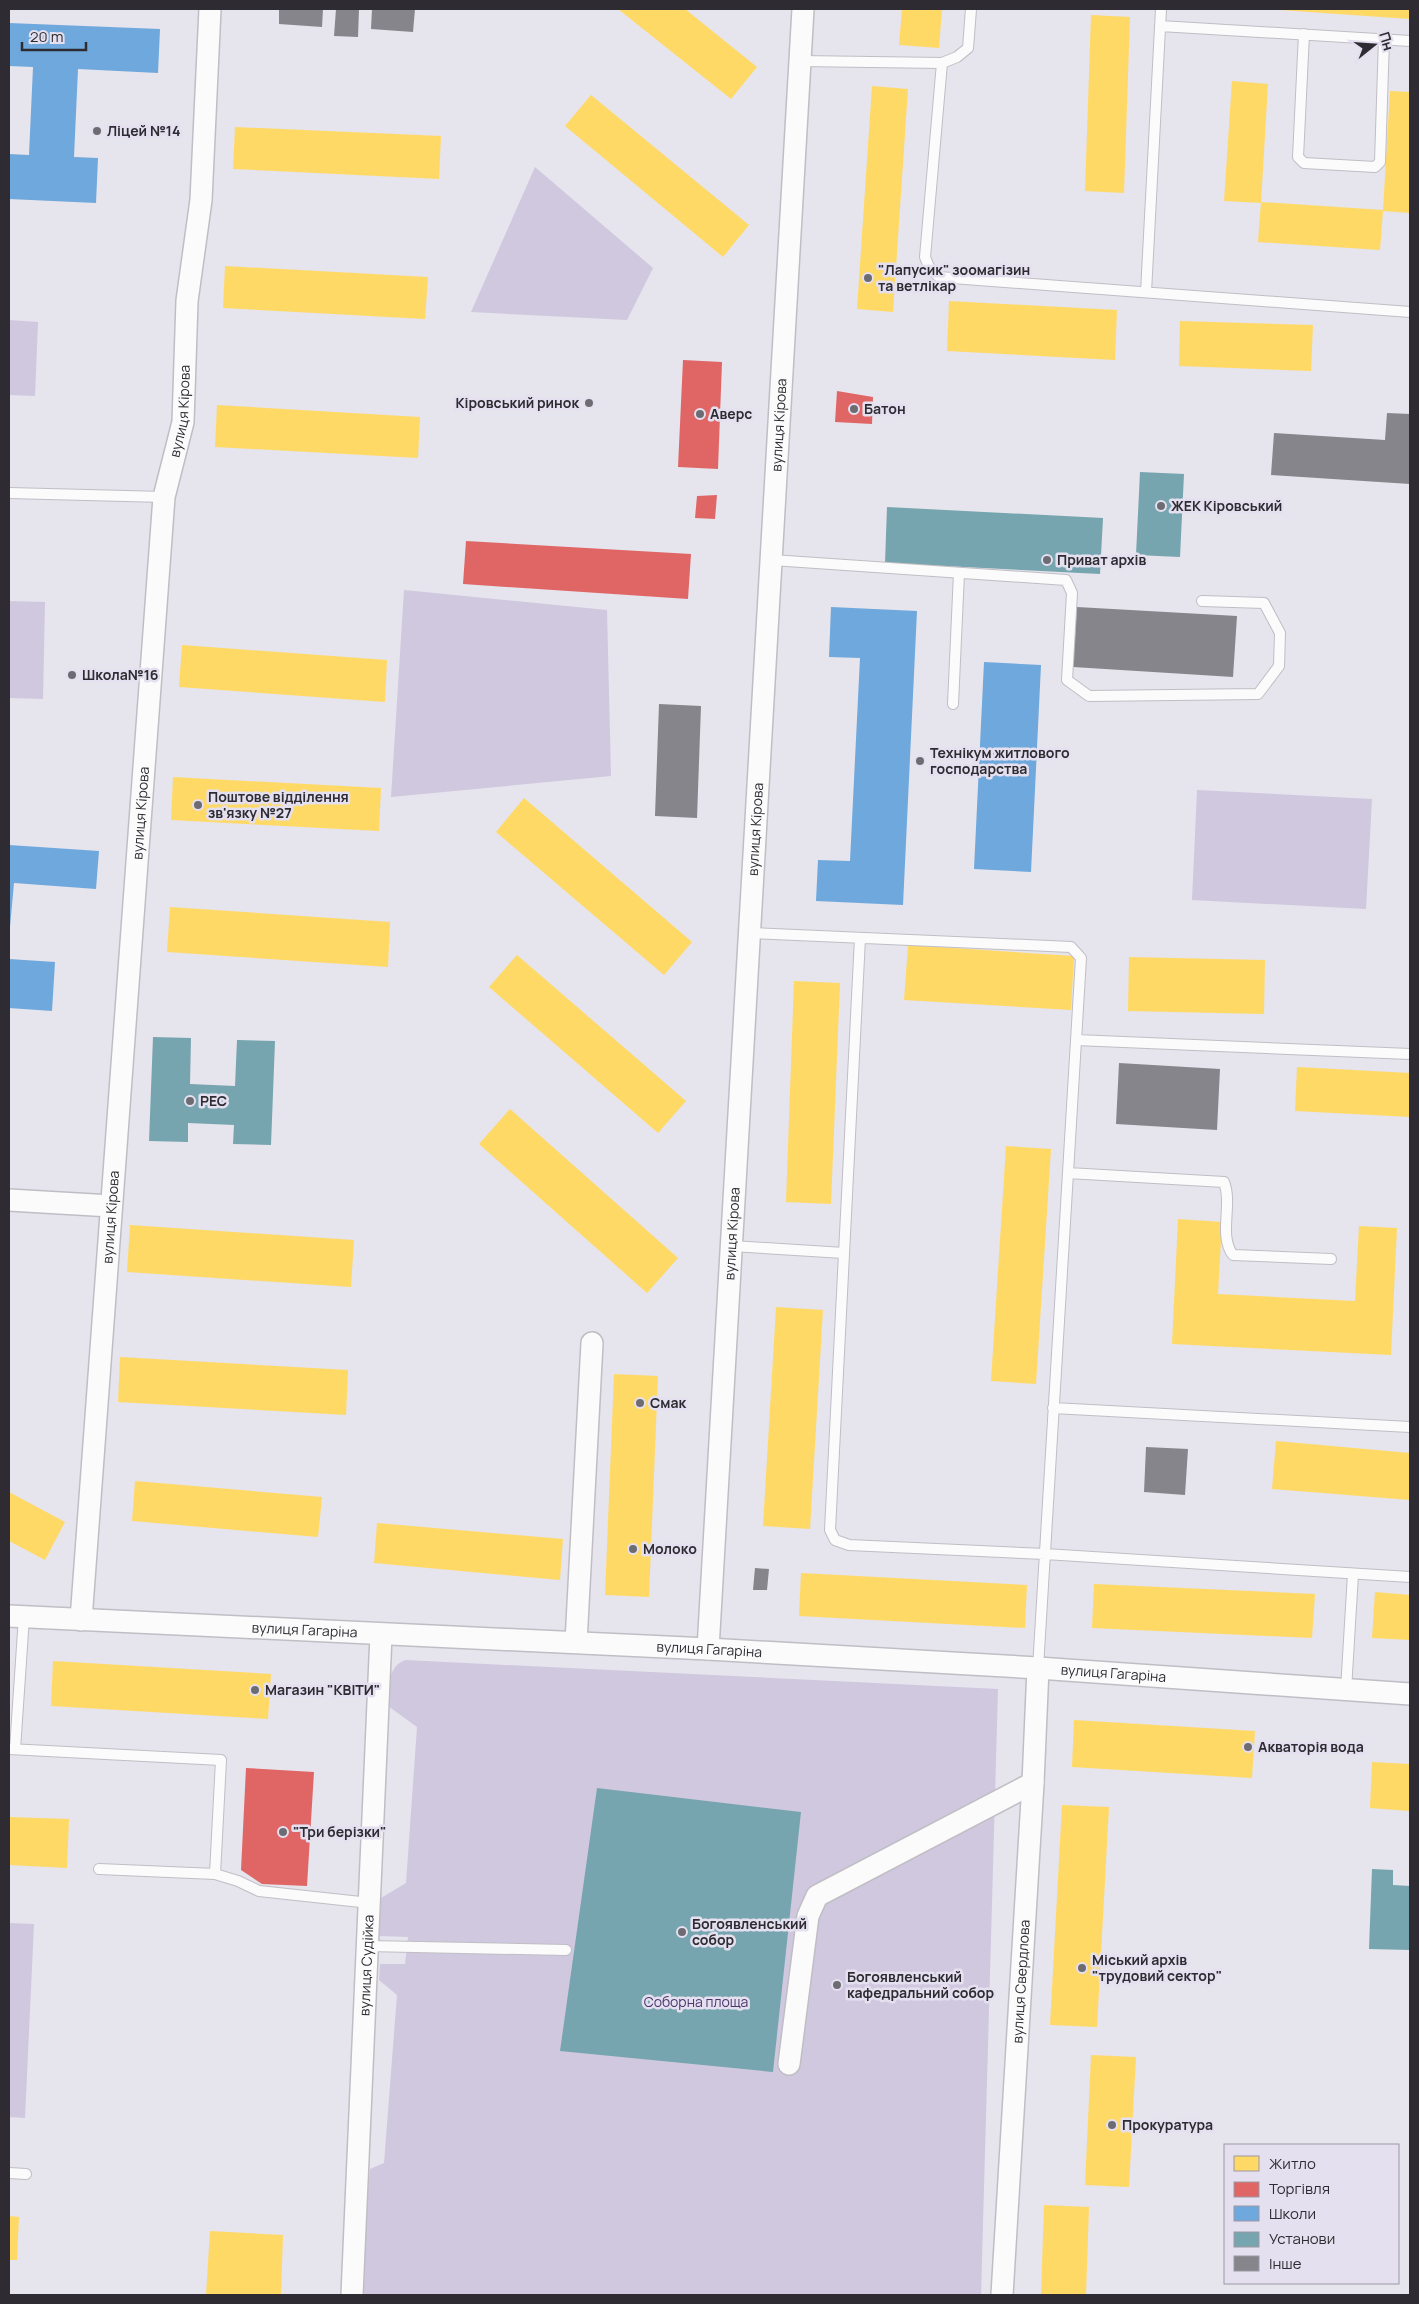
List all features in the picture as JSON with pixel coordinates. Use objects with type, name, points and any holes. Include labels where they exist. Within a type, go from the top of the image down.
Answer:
[{"type":"street","name":"вулиця Кірова","points":[[81,1620],[164,497],[183,422],[187,301],[201,200],[210,9]]},
{"type":"street","name":"вулиця Кірова","points":[[708,1650],[803,9]]},
{"type":"street","points":[[9,1200],[111,1206]]},
{"type":"street","points":[[576,1642],[592,1343]]},
{"type":"street","name":"вулиця Гагаріна","points":[[16,1617],[381,1635],[576,1642],[1038,1668],[1410,1694]]},
{"type":"street","name":"вулиця Судійка","points":[[352,2295],[381,1635]]},
{"type":"street","name":"вулиця Свердлова","points":[[1002,2295],[1033,1783],[1038,1668]]},
{"type":"street","points":[[789,2064],[808,1916],[817,1896],[1033,1783]]},
{"type":"lane","points":[[800,61],[942,63],[957,57],[968,48],[971,9]]},
{"type":"lane","points":[[1146,292],[1161,9]]},
{"type":"lane","points":[[1160,26],[1410,41]]},
{"type":"lane","points":[[1304,34],[1298,157],[1304,163],[1366,167],[1375,167],[1380,162],[1384,39]]},
{"type":"lane","points":[[942,63],[924,257],[939,277],[1410,312]]},
{"type":"lane","points":[[9,493],[164,497]]},
{"type":"lane","points":[[772,560],[1066,580],[1072,593],[1067,680],[1089,696],[1258,694],[1279,666],[1280,633],[1264,603],[1202,601]]},
{"type":"lane","points":[[953,704],[959,573]]},
{"type":"lane","points":[[750,933],[1071,947],[1081,958],[1038,1668]]},
{"type":"lane","points":[[860,938],[830,1530],[835,1540],[849,1545],[1045,1554],[1410,1578]]},
{"type":"lane","points":[[1076,1040],[1410,1054]]},
{"type":"lane","points":[[1068,1173],[1224,1182],[1228,1193],[1226,1239],[1228,1249],[1233,1255],[1331,1259]]},
{"type":"lane","points":[[732,1246],[844,1253]]},
{"type":"lane","points":[[1053,1408],[1410,1427]]},
{"type":"lane","points":[[1346,1690],[1353,1574]]},
{"type":"lane","points":[[16,1617],[12,1749],[221,1760],[215,1874]]},
{"type":"lane","points":[[99,1869],[215,1874],[238,1881],[258,1891],[370,1903]]},
{"type":"lane","points":[[367,1946],[566,1950]]},
{"type":"lane","points":[[9,2173],[26,2174]]},
{"type":"green space","points":[[535,167],[653,268],[627,320],[471,312]]},
{"type":"green space","points":[[9,320],[38,322],[35,396],[9,395]]},
{"type":"green space","points":[[404,590],[607,610],[611,776],[391,797]]},
{"type":"green space","points":[[9,601],[45,602],[43,699],[9,698]]},
{"type":"green space","points":[[1197,790],[1372,799],[1366,909],[1192,900]]},
{"type":"green space","name":"Соборна площа","points":[[405,1660],[998,1689],[981,2295],[357,2295],[370,2169],[384,2163],[397,1995],[379,1980],[380,1964],[405,1964],[408,1937],[379,1936],[381,1898],[406,1883],[417,1727],[388,1706],[389,1685],[392,1673],[399,1663]]},
{"type":"green space","points":[[9,1923],[34,1924],[25,2118],[9,2117]]},
{"type":"building: Житло","points":[[618,9],[685,9],[757,67],[731,99]]},
{"type":"building: Житло","points":[[902,9],[942,9],[939,48],[899,45]]},
{"type":"building: Житло","points":[[1410,9],[1410,19],[1280,10]]},
{"type":"building: Житло","points":[[1091,15],[1130,17],[1124,193],[1085,191]]},
{"type":"building: Житло","points":[[1232,81],[1268,84],[1261,203],[1224,201]]},
{"type":"building: Житло","points":[[872,86],[908,89],[893,312],[857,309]]},
{"type":"building: Житло","points":[[1390,91],[1410,92],[1410,213],[1383,211],[1380,250],[1258,242],[1261,202],[1383,210]]},
{"type":"building: Житло","points":[[591,95],[749,225],[723,257],[565,126]]},
{"type":"building: Житло","points":[[235,127],[441,136],[439,179],[233,169]]},
{"type":"building: Житло","points":[[225,266],[428,277],[425,319],[223,308]]},
{"type":"building: Житло","points":[[949,301],[1117,310],[1115,360],[947,351]]},
{"type":"building: Житло","points":[[1180,321],[1313,325],[1311,371],[1179,366]]},
{"type":"building: Житло","points":[[217,405],[420,417],[418,458],[215,447]]},
{"type":"building: Житло","points":[[182,645],[387,660],[385,702],[179,687]]},
{"type":"building: Житло","points":[[173,777],[381,788],[379,831],[171,820]]},
{"type":"building: Житло","points":[[524,798],[692,942],[664,975],[496,832]]},
{"type":"building: Житло","points":[[170,907],[390,922],[388,967],[167,952]]},
{"type":"building: Житло","points":[[908,945],[1074,956],[1071,1010],[904,1000]]},
{"type":"building: Житло","points":[[517,955],[686,1101],[658,1133],[489,987]]},
{"type":"building: Житло","points":[[1129,957],[1265,960],[1264,1014],[1128,1011]]},
{"type":"building: Житло","points":[[794,981],[840,983],[831,1204],[786,1202]]},
{"type":"building: Житло","points":[[1297,1067],[1410,1073],[1410,1117],[1295,1111]]},
{"type":"building: Житло","points":[[510,1109],[678,1258],[647,1293],[479,1144]]},
{"type":"building: Житло","points":[[1006,1146],[1051,1149],[1036,1384],[991,1381]]},
{"type":"building: Житло","points":[[1178,1219],[1222,1222],[1218,1294],[1355,1301],[1359,1226],[1397,1228],[1391,1355],[1172,1344]]},
{"type":"building: Житло","points":[[130,1225],[354,1240],[351,1287],[127,1272]]},
{"type":"building: Житло","points":[[776,1307],[823,1310],[810,1529],[763,1526]]},
{"type":"building: Житло","points":[[120,1357],[348,1370],[346,1415],[118,1402]]},
{"type":"building: Житло","points":[[614,1374],[658,1376],[649,1597],[605,1595]]},
{"type":"building: Житло","points":[[1276,1441],[1410,1453],[1410,1500],[1272,1489]]},
{"type":"building: Житло","points":[[135,1481],[322,1497],[318,1537],[132,1521]]},
{"type":"building: Житло","points":[[9,1492],[65,1522],[45,1560],[9,1541]]},
{"type":"building: Житло","points":[[377,1523],[563,1539],[560,1580],[374,1563]]},
{"type":"building: Житло","points":[[801,1573],[1027,1585],[1025,1628],[799,1616]]},
{"type":"building: Житло","points":[[1094,1584],[1315,1594],[1312,1638],[1092,1628]]},
{"type":"building: Житло","points":[[1375,1592],[1410,1595],[1410,1640],[1372,1638]]},
{"type":"building: Житло","points":[[53,1661],[271,1674],[268,1719],[51,1706]]},
{"type":"building: Житло","points":[[1074,1720],[1255,1731],[1252,1778],[1072,1767]]},
{"type":"building: Житло","points":[[1372,1762],[1410,1764],[1410,1811],[1370,1808]]},
{"type":"building: Житло","points":[[1062,1805],[1109,1807],[1097,2027],[1050,2025]]},
{"type":"building: Житло","points":[[9,1817],[69,1819],[67,1868],[9,1865]]},
{"type":"building: Житло","points":[[1091,2055],[1136,2057],[1129,2187],[1085,2185]]},
{"type":"building: Житло","points":[[1044,2205],[1089,2207],[1086,2295],[1041,2295]]},
{"type":"building: Житло","points":[[9,2216],[19,2217],[17,2260],[9,2260]]},
{"type":"building: Житло","points":[[210,2231],[283,2235],[281,2295],[206,2295]]},
{"type":"building: Торгівля","name":"Аверс","points":[[683,360],[722,362],[718,469],[678,467]]},
{"type":"building: Торгівля","name":"Батон","points":[[837,391],[873,397],[872,424],[835,422]]},
{"type":"building: Торгівля","points":[[717,495],[715,519],[695,518],[697,496]]},
{"type":"building: Торгівля","points":[[466,541],[691,554],[688,599],[463,584]]},
{"type":"building: Торгівля","points":[[246,1768],[314,1772],[307,1886],[262,1884],[241,1870]]},
{"type":"building: Школи","points":[[9,23],[160,29],[158,73],[78,69],[74,157],[98,158],[96,203],[9,199],[9,154],[29,155],[33,67],[9,66]]},
{"type":"building: Школи","points":[[831,607],[917,611],[903,905],[816,901],[818,860],[850,861],[860,658],[829,657]]},
{"type":"building: Школи","points":[[984,662],[1041,665],[1031,872],[974,869]]},
{"type":"building: Школи","points":[[9,845],[99,851],[96,889],[14,883],[9,938]]},
{"type":"building: Школи","points":[[9,959],[55,962],[52,1011],[9,1008]]},
{"type":"building: Установи","points":[[1140,472],[1184,474],[1180,557],[1136,555]]},
{"type":"building: Установи","points":[[887,507],[1103,518],[1100,574],[885,563]]},
{"type":"building: Установи","points":[[153,1037],[191,1038],[190,1084],[235,1086],[237,1040],[275,1041],[271,1145],[233,1144],[234,1125],[188,1123],[188,1142],[149,1141]]},
{"type":"building: Установи","name":"Богоявленський собор","points":[[597,1788],[801,1812],[773,2072],[560,2051]]},
{"type":"building: Установи","points":[[1372,1869],[1393,1870],[1393,1885],[1410,1886],[1410,1950],[1369,1949]]},
{"type":"building: Інше","points":[[279,9],[323,9],[322,27],[279,24]]},
{"type":"building: Інше","points":[[336,9],[359,9],[358,37],[334,36]]},
{"type":"building: Інше","points":[[372,9],[415,9],[413,32],[371,29]]},
{"type":"building: Інше","points":[[1387,413],[1410,414],[1410,484],[1271,475],[1274,433],[1385,440]]},
{"type":"building: Інше","points":[[1077,607],[1237,616],[1233,677],[1073,667]]},
{"type":"building: Інше","points":[[659,704],[701,706],[697,818],[655,816]]},
{"type":"building: Інше","points":[[1119,1063],[1220,1069],[1217,1130],[1116,1124]]},
{"type":"building: Інше","points":[[1146,1447],[1188,1449],[1185,1495],[1144,1492]]},
{"type":"building: Інше","points":[[755,1568],[769,1569],[767,1590],[753,1590]]},
{"type":"place","name":"Ліцей №14","points":[[97,131]]},
{"type":"place","name":"\"Лапусик\" зоомагізин та ветлікар","points":[[868,278]]},
{"type":"place","name":"Кіровський ринок","points":[[589,403]]},
{"type":"place","name":"Батон","points":[[854,409]]},
{"type":"place","name":"Аверс","points":[[700,414]]},
{"type":"place","name":"ЖЕК Кіровський","points":[[1161,506]]},
{"type":"place","name":"Приват архів","points":[[1047,560]]},
{"type":"place","name":"Школа№16","points":[[72,675]]},
{"type":"place","name":"Технікум житлового господарства","points":[[920,761]]},
{"type":"place","name":"Поштове відділення зв'язку №27","points":[[198,805]]},
{"type":"place","name":"РЕС","points":[[190,1101]]},
{"type":"place","name":"Смак","points":[[640,1403]]},
{"type":"place","name":"Молоко","points":[[633,1549]]},
{"type":"place","name":"Магазин \"КВІТИ\"","points":[[255,1690]]},
{"type":"place","name":"Акваторія вода","points":[[1248,1747]]},
{"type":"place","name":"\"Три берізки\"","points":[[283,1832]]},
{"type":"place","name":"Богоявленський собор","points":[[682,1932]]},
{"type":"place","name":"Міський архів \"трудовий сектор\"","points":[[1082,1968]]},
{"type":"place","name":"Богоявленський кафедральний собор","points":[[837,1985]]},
{"type":"place","name":"Прокуратура","points":[[1112,2125]]}]
